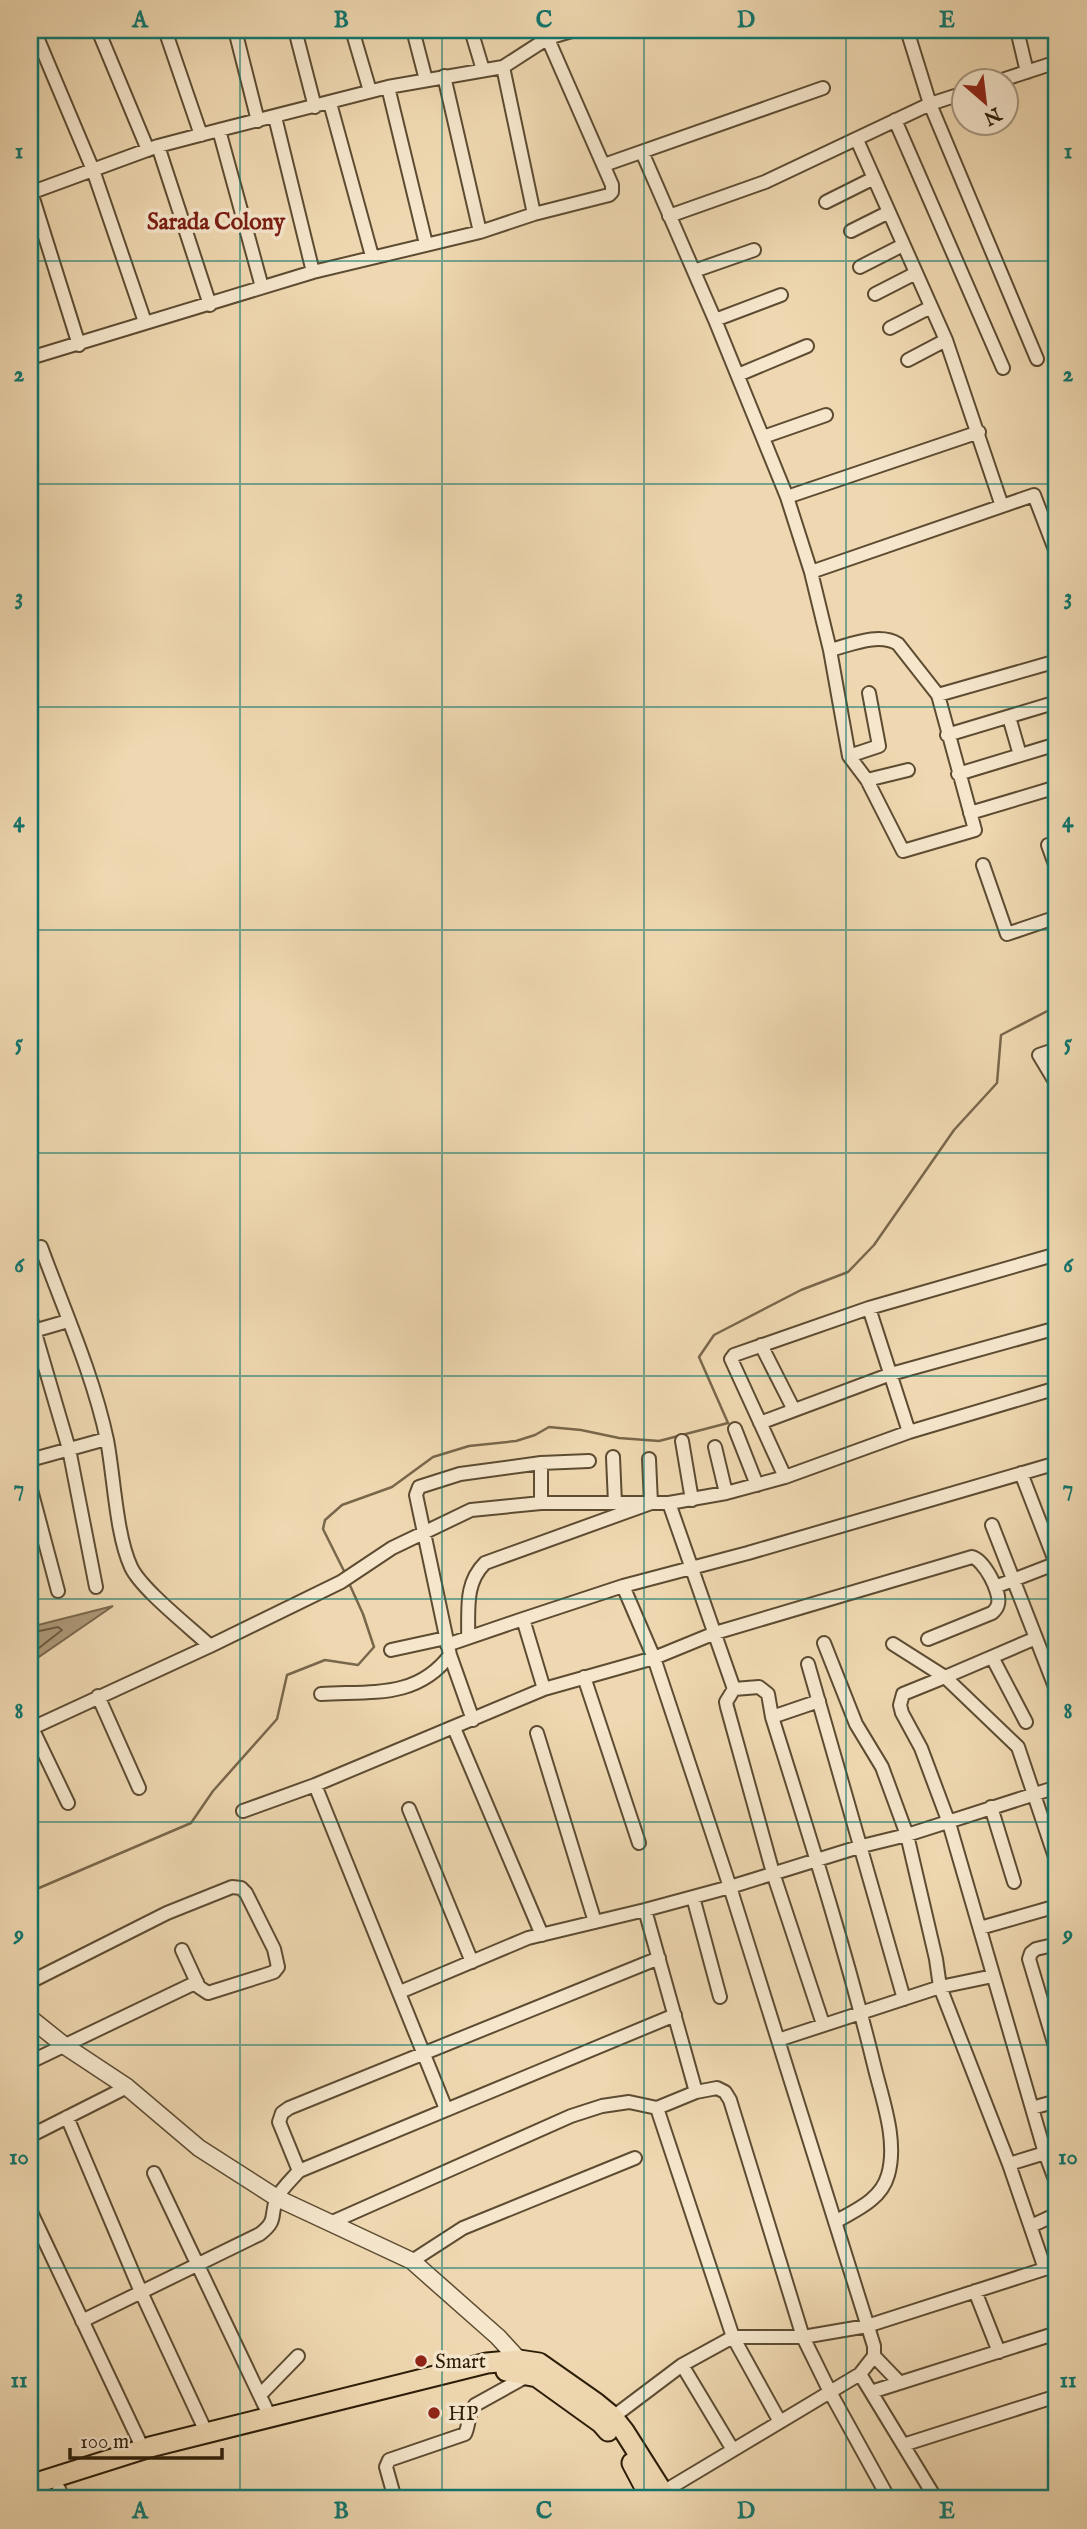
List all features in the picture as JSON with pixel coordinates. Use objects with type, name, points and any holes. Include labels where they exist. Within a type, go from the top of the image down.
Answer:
[{"type":"main road","points":[[30,2485],[144,2449],[487,2363],[524,2369],[601,2423],[656,2497]]},
{"type":"main road","points":[[30,2497],[61,2494],[160,2458],[489,2373],[524,2369],[539,2363],[614,2417],[639,2452],[656,2497]]},
{"type":"street","points":[[34,30],[93,170],[145,322]]},
{"type":"street","points":[[98,30],[153,148],[210,305]]},
{"type":"street","points":[[166,30],[201,135]]},
{"type":"street","points":[[235,30],[258,121]]},
{"type":"street","points":[[295,30],[315,107]]},
{"type":"street","points":[[352,30],[370,91]]},
{"type":"street","points":[[413,30],[426,80]]},
{"type":"street","points":[[471,30],[483,70]]},
{"type":"street","points":[[79,345],[31,192],[153,148],[219,130],[388,87],[503,67],[546,34],[575,30]]},
{"type":"street","points":[[907,30],[930,104],[1037,359]]},
{"type":"street","points":[[1017,30],[1027,72]]},
{"type":"street","points":[[30,358],[313,272],[480,232],[534,214],[606,196],[612,189],[604,164],[546,34]]},
{"type":"street","points":[[1020,74],[1057,62]]},
{"type":"street","points":[[503,67],[534,214]]},
{"type":"street","points":[[444,76],[480,232]]},
{"type":"street","points":[[388,87],[426,244]]},
{"type":"street","points":[[604,164],[823,88]]},
{"type":"street","points":[[669,216],[765,182],[930,104],[950,98]]},
{"type":"street","points":[[330,103],[372,256]]},
{"type":"street","points":[[275,117],[313,272]]},
{"type":"street","points":[[895,120],[1003,368]]},
{"type":"street","points":[[219,130],[262,287]]},
{"type":"street","points":[[857,140],[946,341],[1002,506]]},
{"type":"street","points":[[642,152],[738,374],[787,497],[811,572],[830,650],[849,756],[867,779],[903,850],[975,830],[938,695],[898,643],[882,638],[830,650]]},
{"type":"street","points":[[826,202],[874,178]]},
{"type":"street","points":[[851,230],[889,212]]},
{"type":"street","points":[[860,267],[903,245]]},
{"type":"street","points":[[694,271],[754,250]]},
{"type":"street","points":[[875,294],[915,273]]},
{"type":"street","points":[[715,320],[781,295]]},
{"type":"street","points":[[890,328],[931,307]]},
{"type":"street","points":[[908,360],[946,341]]},
{"type":"street","points":[[738,374],[807,346]]},
{"type":"street","points":[[763,437],[826,415]]},
{"type":"street","points":[[787,497],[979,432]]},
{"type":"street","points":[[811,572],[1034,495],[1057,555]]},
{"type":"street","points":[[938,695],[1057,661]]},
{"type":"street","points":[[849,756],[879,746],[869,693]]},
{"type":"street","points":[[947,735],[1057,702]]},
{"type":"street","points":[[1009,717],[1020,755]]},
{"type":"street","points":[[958,774],[1057,744]]},
{"type":"street","points":[[867,779],[908,770]]},
{"type":"street","points":[[970,813],[1057,787]]},
{"type":"street","points":[[1048,845],[1057,870]]},
{"type":"street","points":[[983,865],[1007,934],[1057,917]]},
{"type":"street","points":[[1057,1049],[1039,1055],[1057,1085]]},
{"type":"street","points":[[41,1247],[94,1393],[106,1439],[124,1545],[131,1568],[146,1586],[210,1646]]},
{"type":"street","points":[[785,1477],[730,1359],[734,1355],[869,1308],[1057,1254]]},
{"type":"street","points":[[869,1308],[909,1432]]},
{"type":"street","points":[[30,1316],[32,1332],[69,1449],[96,1587]]},
{"type":"street","points":[[32,1332],[68,1321]]},
{"type":"street","points":[[760,1423],[891,1374],[1057,1328]]},
{"type":"street","points":[[761,1345],[794,1410]]},
{"type":"street","points":[[68,1803],[31,1729],[341,1582],[392,1548],[471,1510],[541,1503],[669,1503],[726,1493],[785,1477],[909,1432],[1057,1388]]},
{"type":"street","points":[[735,1429],[757,1485]]},
{"type":"street","points":[[30,1460],[106,1439]]},
{"type":"street","points":[[682,1441],[692,1500]]},
{"type":"street","points":[[715,1447],[726,1493]]},
{"type":"street","points":[[613,1457],[615,1503]]},
{"type":"street","points":[[649,1459],[651,1503]]},
{"type":"street","points":[[473,1720],[448,1646],[416,1494],[419,1487],[460,1474],[541,1463],[589,1461]]},
{"type":"street","points":[[541,1463],[541,1503]]},
{"type":"street","points":[[391,1650],[448,1646],[623,1586],[748,1553],[1057,1463]]},
{"type":"street","points":[[995,1587],[1057,1564],[1021,1474]]},
{"type":"street","points":[[30,1486],[58,1591]]},
{"type":"street","points":[[468,1637],[471,1583],[485,1563],[651,1503]]},
{"type":"street","points":[[669,1503],[734,1689]]},
{"type":"street","points":[[992,1525],[1057,1692]]},
{"type":"street","points":[[243,1811],[315,1785],[544,1689],[654,1658],[715,1633],[972,1557],[979,1559],[995,1587],[999,1600],[998,1608],[992,1613],[928,1639]]},
{"type":"street","points":[[623,1586],[654,1658],[730,1887],[874,2346],[874,2356],[860,2374],[656,2497]]},
{"type":"street","points":[[523,1619],[544,1689]]},
{"type":"street","points":[[1036,1638],[906,1692],[900,1704],[921,1748],[948,1823],[1045,2153],[1057,2185]]},
{"type":"street","points":[[614,2417],[682,2365],[733,2337],[803,2337],[867,2326],[1051,2267],[1031,2226],[940,1987],[907,1835],[882,1767],[856,1724],[824,1643]]},
{"type":"street","points":[[893,1644],[945,1677],[1018,1747],[1057,1863]]},
{"type":"street","points":[[321,1693],[408,1688],[430,1677],[448,1646]]},
{"type":"street","points":[[1044,1659],[1057,1654]]},
{"type":"street","points":[[992,1657],[1026,1722]]},
{"type":"street","points":[[808,1664],[904,1999]]},
{"type":"street","points":[[584,1677],[639,1843]]},
{"type":"street","points":[[734,1689],[758,1687],[768,1694],[772,1717],[861,2012],[888,2126],[892,2160],[883,2191],[835,2222]]},
{"type":"street","points":[[734,1689],[726,1702],[727,1707],[773,1873],[823,2024]]},
{"type":"street","points":[[98,1696],[139,1788]]},
{"type":"street","points":[[772,1717],[819,1702]]},
{"type":"street","points":[[454,1728],[542,1935]]},
{"type":"street","points":[[537,1733],[596,1922]]},
{"type":"street","points":[[315,1785],[446,2109]]},
{"type":"street","points":[[400,1992],[528,1938],[730,1887],[862,1846],[948,1823],[1057,1787]]},
{"type":"street","points":[[990,1807],[1014,1882]]},
{"type":"street","points":[[409,1809],[472,1962]]},
{"type":"street","points":[[30,1982],[167,1913],[232,1887],[241,1888],[246,1893],[274,1949],[278,1966],[274,1972],[212,1992],[204,1991],[182,1950]]},
{"type":"street","points":[[692,1897],[720,1997]]},
{"type":"street","points":[[980,1928],[1057,1906]]},
{"type":"street","points":[[645,1910],[696,2092]]},
{"type":"street","points":[[1057,1944],[1036,1949],[1029,1959],[1057,2053]]},
{"type":"street","points":[[299,2171],[279,2122],[282,2113],[289,2108],[659,1958]]},
{"type":"street","points":[[778,2040],[940,1987],[993,1976]]},
{"type":"street","points":[[30,2062],[197,1982]]},
{"type":"street","points":[[82,2321],[260,2234],[269,2227],[274,2217],[277,2198],[299,2171],[675,2015]]},
{"type":"street","points":[[30,2018],[65,2046],[127,2087],[199,2148],[277,2198],[412,2262],[498,2337],[524,2369],[475,2405],[469,2414],[465,2434],[389,2460],[386,2467],[395,2499]]},
{"type":"street","points":[[30,2136],[127,2087]]},
{"type":"street","points":[[330,2223],[571,2116],[602,2106],[629,2102],[657,2108],[696,2092],[717,2088],[725,2092],[730,2100],[803,2337],[889,2499]]},
{"type":"street","points":[[1032,2108],[1057,2101]]},
{"type":"street","points":[[657,2108],[733,2337],[780,2422]]},
{"type":"street","points":[[67,2117],[141,2292],[207,2434]]},
{"type":"street","points":[[1009,2164],[1045,2153]]},
{"type":"street","points":[[412,2262],[463,2228],[635,2158]]},
{"type":"street","points":[[155,2173],[271,2419]]},
{"type":"street","points":[[30,2210],[144,2449]]},
{"type":"street","points":[[1031,2226],[1057,2214]]},
{"type":"street","points":[[975,2291],[999,2352]]},
{"type":"street","points":[[871,2392],[1057,2333]]},
{"type":"street","points":[[260,2395],[298,2356]]},
{"type":"street","points":[[874,2356],[900,2383]]},
{"type":"street","points":[[682,2365],[733,2450]]},
{"type":"street","points":[[860,2374],[936,2499]]},
{"type":"street","points":[[903,2445],[1057,2396]]},
{"type":"water","points":[[113,1606],[30,1663],[30,1627]]},
{"type":"waterway","points":[[346,1575],[323,1529],[325,1520],[342,1505],[392,1487],[433,1457],[469,1446],[516,1441],[549,1427],[659,1441],[728,1423],[699,1357],[714,1335],[801,1290],[848,1272],[874,1245],[954,1130],[997,1083],[1001,1035],[1057,1006]]},
{"type":"waterway","points":[[30,1889],[39,1888],[191,1823],[213,1791],[277,1719],[287,1675],[325,1660],[358,1665],[374,1647],[348,1581]]},
{"type":"place","name":"Smart","points":[[421,2361]]},
{"type":"place","name":"HP","points":[[434,2413]]},
{"type":"district","name":"Sarada Colony","points":[[216,221]]}]
